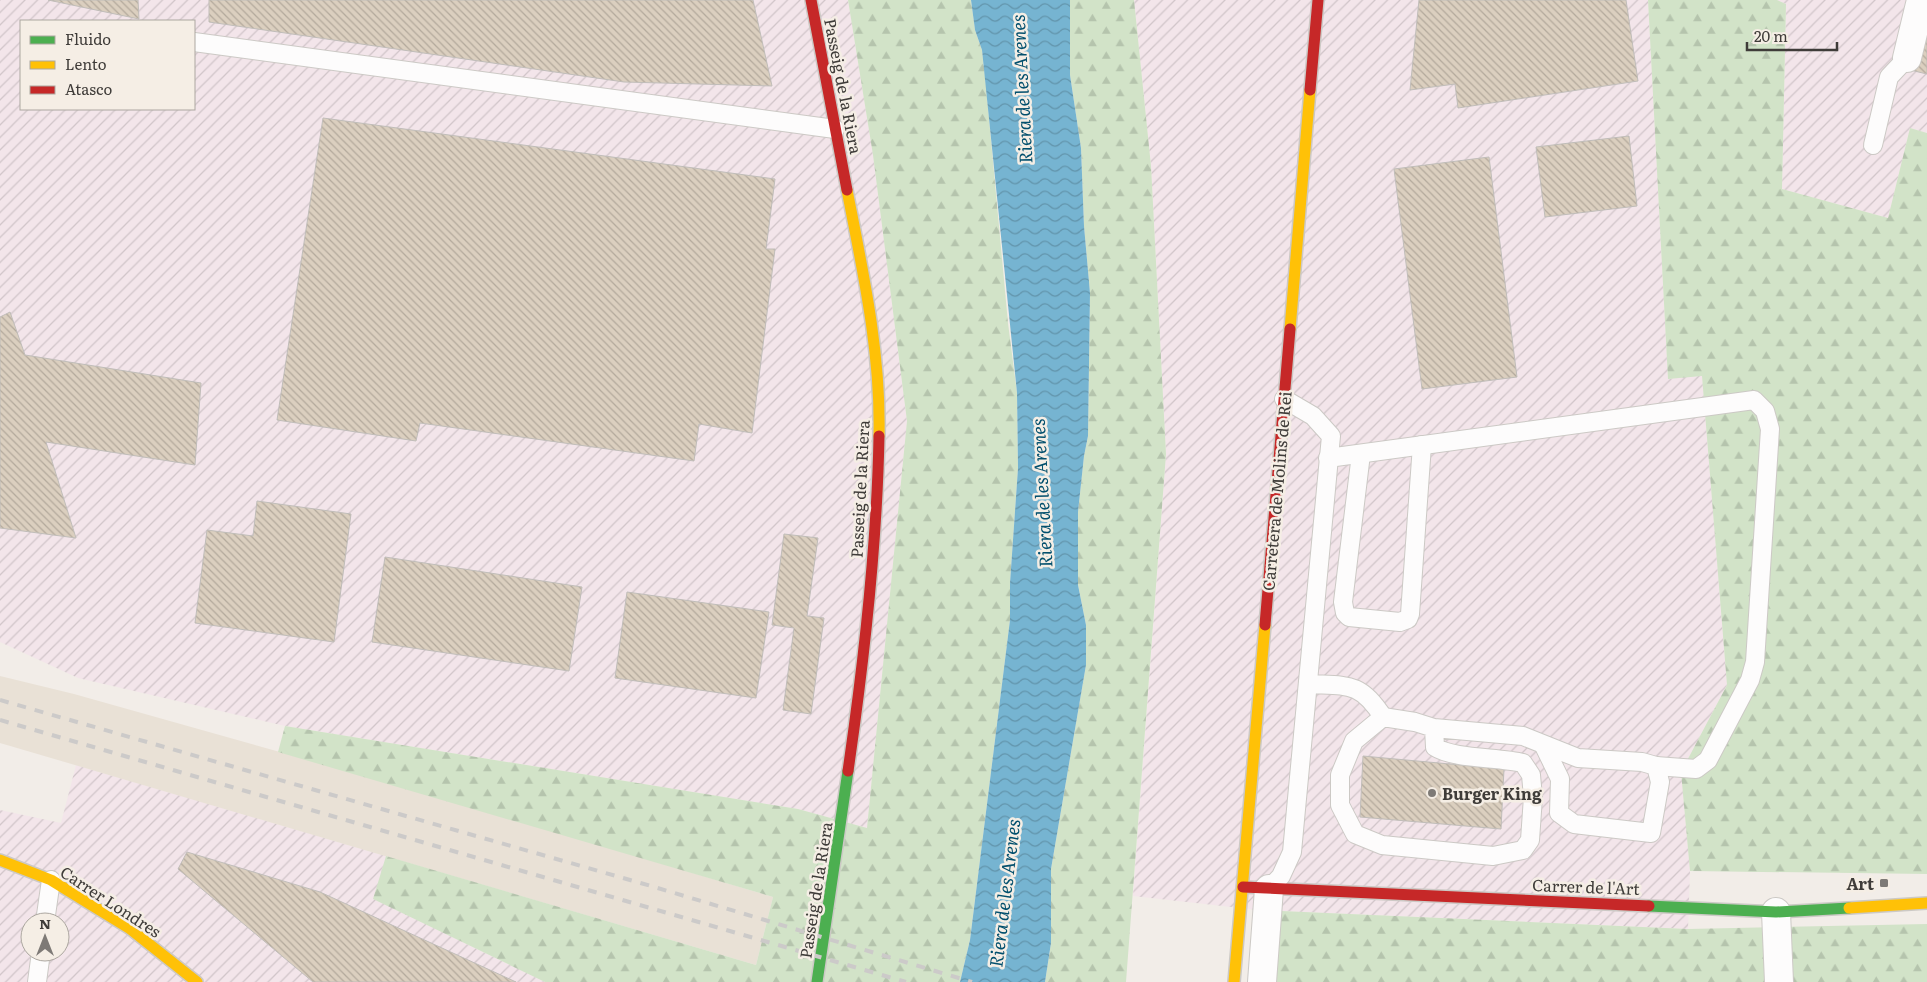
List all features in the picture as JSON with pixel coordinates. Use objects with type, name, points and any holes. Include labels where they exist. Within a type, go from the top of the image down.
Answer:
[{"type":"street","name":"Passeig de la Riera","points":[[811,0],[870,310],[880,395],[878,479],[853,744],[817,982]]},
{"type":"street","name":"Carretera de Molins de Rei","points":[[1262,982],[1256,888],[1284,399],[1318,0]]},
{"type":"street","points":[[1907,58],[1921,0]]},
{"type":"street","name":"Carrer Londres","points":[[0,860],[51,880],[129,928],[197,982]]},
{"type":"street","name":"Carretera de Molins de Rei","points":[[1234,982],[1256,888]]},
{"type":"street","name":"Carrer de l'Art","points":[[1256,888],[1776,912],[1927,903]]},
{"type":"street","points":[[1776,912],[1779,982]]},
{"type":"lane","points":[[195,42],[835,129]]},
{"type":"lane","points":[[1874,145],[1888,77],[1907,58]]},
{"type":"lane","points":[[1256,888],[1281,876],[1292,852],[1331,436],[1313,416],[1284,399]]},
{"type":"lane","points":[[1308,684],[1352,686],[1371,699],[1383,717],[1415,722],[1434,728],[1523,736],[1578,758],[1642,762],[1656,766],[1696,769],[1708,760],[1750,680],[1755,662],[1770,429],[1765,411],[1754,400],[1328,458]]},
{"type":"lane","points":[[1361,454],[1343,602],[1345,613],[1349,617],[1400,622],[1408,619],[1410,614],[1422,445]]},
{"type":"lane","points":[[1383,717],[1354,741],[1340,775],[1340,805],[1355,834],[1382,846],[1493,856],[1523,850],[1530,840],[1533,797],[1531,775],[1523,763],[1506,758],[1444,753],[1435,747],[1434,728]]},
{"type":"lane","points":[[1544,746],[1560,779],[1559,813],[1574,824],[1651,834],[1660,782],[1656,766]]},
{"type":"lane","points":[[46,912],[51,880]]},
{"type":"lane","points":[[37,982],[40,962]]},
{"type":"shaded area","points":[[0,0],[848,0],[873,155],[907,421],[867,828],[798,809],[285,726],[78,678],[0,642]]},
{"type":"shaded area","points":[[1134,0],[1648,0],[1668,379],[1702,375],[1727,685],[1681,772],[1690,871],[1688,929],[1258,910],[1133,896],[1166,454],[1151,166]]},
{"type":"shaded area","points":[[1777,0],[1927,0],[1927,133],[1910,128],[1888,218],[1782,189],[1786,4]]},
{"type":"shaded area","points":[[0,676],[74,694],[415,790],[773,897],[756,965],[0,743]]},
{"type":"shaded area","points":[[76,765],[386,856],[374,899],[545,982],[0,982],[0,810],[61,823]]},
{"type":"green space","points":[[848,0],[971,0],[975,30],[982,50],[1008,323],[1017,393],[1018,468],[1010,583],[1010,620],[970,940],[960,982],[545,982],[373,899],[386,856],[756,965],[773,897],[278,752],[285,726],[798,809],[867,828],[907,421],[873,155]]},
{"type":"green space","points":[[1070,0],[1134,0],[1151,166],[1166,454],[1126,982],[1045,982],[1051,943],[1051,869],[1086,665],[1086,625],[1078,585],[1078,512],[1088,436],[1090,293],[1084,226],[1081,148],[1070,75]]},
{"type":"green space","points":[[1648,0],[1777,0],[1786,4],[1782,189],[1888,218],[1910,128],[1927,133],[1927,874],[1690,871],[1681,772],[1727,685],[1702,376],[1668,379]]},
{"type":"green space","points":[[1258,910],[1688,929],[1927,924],[1927,982],[1252,982]]},
{"type":"water","name":"Riera de les Arenes","points":[[971,0],[1070,0],[1070,75],[1081,148],[1084,226],[1090,293],[1088,436],[1078,512],[1078,585],[1086,625],[1086,665],[1051,869],[1051,943],[1045,982],[960,982],[970,940],[1010,620],[1010,583],[1018,468],[1017,393],[982,50],[975,30]]},
{"type":"building","points":[[48,0],[138,0],[139,19]]},
{"type":"building","points":[[209,0],[753,0],[772,86],[624,82],[209,22]]},
{"type":"building","points":[[1419,0],[1626,0],[1638,81],[1458,108],[1455,84],[1410,90]]},
{"type":"building","points":[[1927,33],[1927,74],[1910,70]]},
{"type":"building","points":[[323,118],[775,179],[766,249],[775,249],[752,433],[699,424],[694,461],[420,423],[416,441],[277,420]]},
{"type":"building","points":[[1629,136],[1637,206],[1545,217],[1536,147]]},
{"type":"building","points":[[1489,157],[1517,377],[1422,389],[1394,169]]},
{"type":"building","points":[[10,312],[25,355],[201,383],[195,465],[46,442],[76,538],[0,528],[0,317]]},
{"type":"building","points":[[257,501],[351,514],[334,642],[195,623],[207,530],[253,536]]},
{"type":"building","points":[[784,534],[818,538],[807,616],[824,618],[811,714],[783,710],[794,628],[772,625]]},
{"type":"building","points":[[385,557],[582,587],[569,671],[372,642]]},
{"type":"building","points":[[627,592],[769,612],[756,698],[615,678]]},
{"type":"building","name":"Burger King","points":[[1363,756],[1504,769],[1501,829],[1360,817]]},
{"type":"building","points":[[187,852],[320,892],[516,982],[313,982],[178,869]]},
{"type":"railway","points":[[0,700],[651,886],[972,982]]},
{"type":"railway","points":[[0,720],[906,982]]},
{"type":"traffic: fast","points":[[817,982],[848,771]]},
{"type":"traffic: fast","points":[[1649,906],[1776,912],[1849,908]]},
{"type":"traffic: slow","points":[[1290,329],[1310,90]]},
{"type":"traffic: slow","points":[[847,190],[865,282],[874,343],[879,405],[879,436]]},
{"type":"traffic: slow","points":[[1234,982],[1265,625]]},
{"type":"traffic: slow","points":[[0,860],[51,880],[129,928],[197,982]]},
{"type":"traffic: slow","points":[[1849,908],[1927,903]]},
{"type":"traffic: jam","points":[[811,0],[847,190]]},
{"type":"traffic: jam","points":[[1310,90],[1318,0]]},
{"type":"traffic: jam","points":[[1265,625],[1290,329]]},
{"type":"traffic: jam","points":[[848,771],[873,562],[879,436]]},
{"type":"traffic: jam","points":[[1243,887],[1649,906]]},
{"type":"place","name":"Burger King","points":[[1432,793]]},
{"type":"place","name":"Art","points":[[1884,883]]}]
